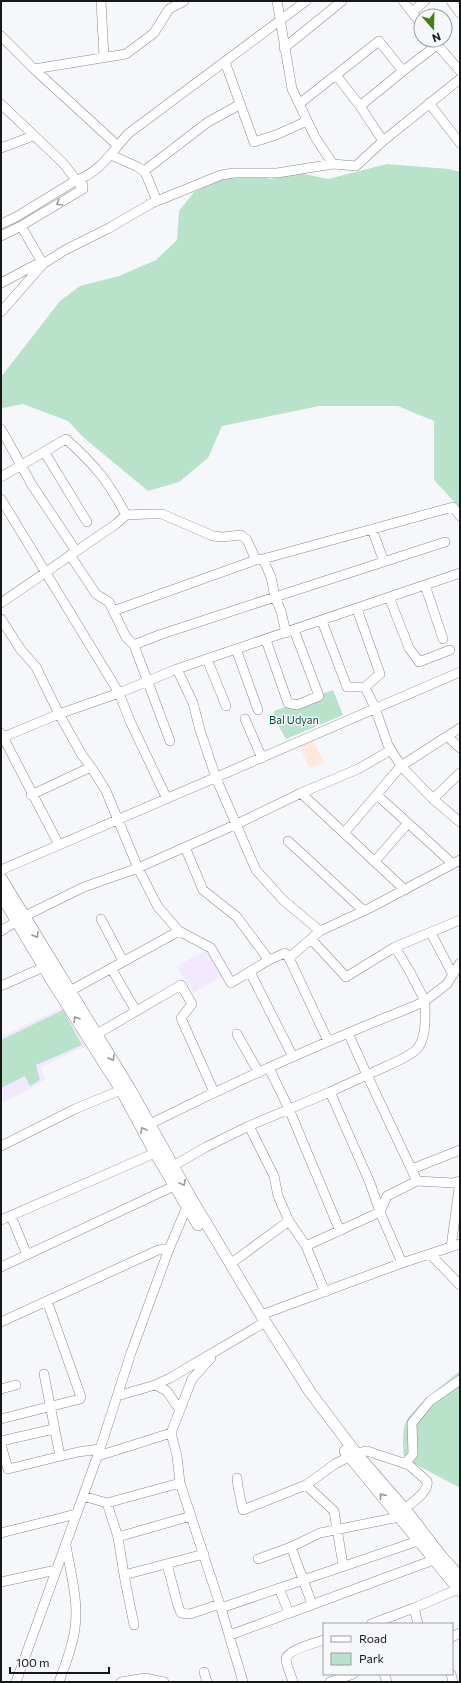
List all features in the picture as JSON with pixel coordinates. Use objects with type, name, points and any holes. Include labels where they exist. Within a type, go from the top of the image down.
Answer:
[{"type":"main road","points":[[1,878],[44,967],[121,1090],[174,1186],[189,1203],[230,1264],[285,1366],[353,1455],[402,1513],[438,1559],[459,1590]]},
{"type":"main road","points":[[1,895],[21,919],[98,1034],[173,1166],[189,1203],[260,1320]]},
{"type":"main road","points":[[402,1513],[418,1541],[460,1577]]},
{"type":"street","points":[[101,1],[104,58]]},
{"type":"street","points":[[34,69],[126,54],[154,33],[169,9],[184,1]]},
{"type":"street","points":[[277,1],[279,21],[292,90],[315,137],[333,164]]},
{"type":"street","points":[[1,224],[16,217],[75,181],[85,178],[102,165],[117,145],[130,134],[306,1]]},
{"type":"street","points":[[284,48],[342,1]]},
{"type":"street","points":[[403,1],[412,12],[425,1]]},
{"type":"street","points":[[451,1],[460,13]]},
{"type":"street","points":[[1,36],[34,69],[117,145]]},
{"type":"street","points":[[299,104],[379,41],[403,71]]},
{"type":"street","points":[[360,106],[428,48]]},
{"type":"street","points":[[440,48],[460,71]]},
{"type":"street","points":[[224,62],[254,142],[276,136],[307,122]]},
{"type":"street","points":[[336,75],[360,106],[383,141]]},
{"type":"street","points":[[1,312],[43,264],[65,250],[157,201],[226,174],[277,173],[333,164],[356,166],[383,141],[460,79]]},
{"type":"street","points":[[429,103],[460,143]]},
{"type":"street","points":[[1,104],[63,163],[82,189]]},
{"type":"street","points":[[144,171],[208,122],[239,105]]},
{"type":"street","points":[[1,148],[34,136]]},
{"type":"street","points":[[111,155],[144,171],[157,201]]},
{"type":"street","points":[[1,236],[21,226],[82,189],[85,178]]},
{"type":"street","points":[[21,226],[43,264]]},
{"type":"street","points":[[1,283],[35,265],[43,264]]},
{"type":"street","points":[[1,429],[96,594],[109,602],[126,637],[134,646],[170,741]]},
{"type":"street","points":[[1,477],[66,440],[90,461],[114,492],[126,516]]},
{"type":"street","points":[[45,453],[87,522]]},
{"type":"street","points":[[1,499],[119,693],[130,721],[166,799]]},
{"type":"street","points":[[113,611],[260,560],[372,529],[453,507],[460,516]]},
{"type":"street","points":[[1,603],[126,516],[162,514],[213,536],[223,537],[241,535],[247,540],[271,577],[275,597],[319,696],[297,705],[288,702],[266,640]]},
{"type":"street","points":[[372,529],[384,562]]},
{"type":"street","points":[[134,646],[158,635],[445,542]]},
{"type":"street","points":[[59,845],[2,736],[119,693],[177,669],[458,574],[460,583]]},
{"type":"street","points":[[425,585],[443,639]]},
{"type":"street","points":[[390,597],[409,648],[419,662],[450,650]]},
{"type":"street","points":[[322,621],[347,687],[365,687],[380,674],[357,609]]},
{"type":"street","points":[[1,620],[36,667],[82,756],[92,767],[106,791],[119,819],[138,868],[158,907],[179,931],[211,948],[231,984],[269,960],[285,953],[289,958],[328,1041]]},
{"type":"street","points":[[236,650],[258,710]]},
{"type":"street","points":[[207,659],[226,706]]},
{"type":"street","points":[[177,669],[194,703],[200,730],[216,778],[256,870],[283,900],[320,931]]},
{"type":"street","points":[[1,870],[460,672]]},
{"type":"street","points":[[365,687],[375,708],[391,750],[401,766],[433,799],[460,822]]},
{"type":"street","points":[[245,719],[262,758]]},
{"type":"street","points":[[344,833],[401,766],[460,728]]},
{"type":"street","points":[[448,737],[460,748]]},
{"type":"street","points":[[1,931],[21,919],[84,887],[138,868],[237,824],[301,793],[358,769],[391,750]]},
{"type":"street","points":[[31,794],[92,767]]},
{"type":"street","points":[[433,799],[460,773]]},
{"type":"street","points":[[301,793],[405,890]]},
{"type":"street","points":[[289,958],[320,931],[364,911],[456,862],[408,823],[377,795]]},
{"type":"street","points":[[375,862],[408,823]]},
{"type":"street","points":[[288,841],[364,911]]},
{"type":"street","points":[[185,846],[203,890],[238,917],[269,960]]},
{"type":"street","points":[[100,919],[123,961]]},
{"type":"street","points":[[311,939],[346,977],[395,947],[460,920]]},
{"type":"street","points":[[70,991],[179,931]]},
{"type":"street","points":[[431,933],[453,975]]},
{"type":"street","points":[[173,1166],[206,1147],[249,1126],[330,1092],[412,1054],[420,1045],[425,1027],[425,1001],[395,947]]},
{"type":"street","points":[[150,1124],[214,1092],[348,1032],[425,1001],[447,984],[460,963]]},
{"type":"street","points":[[1,986],[44,967]]},
{"type":"street","points":[[111,968],[136,1011]]},
{"type":"street","points":[[250,972],[293,1057]]},
{"type":"street","points":[[98,1034],[181,985],[192,1004],[181,1018],[214,1092]]},
{"type":"street","points":[[348,1032],[418,1181]]},
{"type":"street","points":[[237,1034],[259,1073]]},
{"type":"street","points":[[269,1068],[289,1109],[340,1231]]},
{"type":"street","points":[[1,1146],[75,1109],[121,1090]]},
{"type":"street","points":[[330,1092],[370,1183],[380,1212],[402,1263]]},
{"type":"street","points":[[249,1126],[274,1176],[278,1196],[289,1221],[306,1246],[325,1292]]},
{"type":"street","points":[[412,1169],[460,1150]]},
{"type":"street","points":[[1,1220],[155,1152]]},
{"type":"street","points":[[117,1396],[155,1385],[217,1351],[260,1320],[325,1292],[402,1263],[456,1245],[460,1181],[454,1183],[418,1181],[387,1196],[380,1212],[306,1246]]},
{"type":"street","points":[[1,1266],[174,1186]]},
{"type":"street","points":[[16,1682],[99,1453],[131,1354],[169,1249],[189,1203]]},
{"type":"street","points":[[11,1216],[27,1255]]},
{"type":"street","points":[[230,1264],[289,1221]]},
{"type":"street","points":[[1,1322],[158,1250],[169,1249]]},
{"type":"street","points":[[430,1254],[460,1285]]},
{"type":"street","points":[[1,1419],[78,1400],[81,1397],[47,1301]]},
{"type":"street","points":[[217,1351],[192,1379],[179,1409],[171,1433],[177,1456],[180,1483],[230,1634],[243,1682]]},
{"type":"street","points":[[44,1374],[60,1456]]},
{"type":"street","points":[[405,1464],[413,1454],[412,1423],[430,1401],[460,1380]]},
{"type":"street","points":[[1,1389],[16,1385]]},
{"type":"street","points":[[155,1385],[167,1391],[179,1409]]},
{"type":"street","points":[[1,1441],[54,1429]]},
{"type":"street","points":[[1,1445],[4,1470],[78,1452],[99,1453],[171,1433]]},
{"type":"street","points":[[237,1478],[243,1510],[306,1485],[335,1464],[353,1455],[367,1451],[413,1467],[427,1481],[428,1485],[426,1489],[402,1513],[320,1533],[291,1547],[258,1559]]},
{"type":"street","points":[[83,1496],[108,1503],[180,1483]]},
{"type":"street","points":[[306,1485],[334,1511],[343,1565]]},
{"type":"street","points":[[108,1503],[118,1537],[134,1625]]},
{"type":"street","points":[[1,1533],[76,1514]]},
{"type":"street","points":[[118,1537],[192,1516]]},
{"type":"street","points":[[168,1564],[181,1613],[190,1614],[304,1581],[343,1565],[418,1541]]},
{"type":"street","points":[[59,1682],[73,1638],[76,1618],[75,1600],[66,1543]]},
{"type":"street","points":[[291,1547],[312,1604]]},
{"type":"street","points":[[124,1575],[204,1554]]},
{"type":"street","points":[[230,1634],[438,1559]]},
{"type":"street","points":[[1,1582],[56,1570]]},
{"type":"street","points":[[279,1588],[289,1613]]},
{"type":"street","points":[[374,1623],[459,1590]]},
{"type":"street","points":[[414,1608],[418,1623]]},
{"type":"street","points":[[293,1682],[286,1661],[287,1657],[290,1653],[296,1650],[323,1640]]},
{"type":"street","points":[[204,1672],[207,1682]]},
{"type":"street","points":[[330,1682],[350,1675]]},
{"type":"street","points":[[121,1682],[145,1678],[164,1682]]},
{"type":"shaded area","points":[[313,741],[324,762],[316,766],[309,767],[300,747]]},
{"type":"shaded area","points":[[207,949],[222,976],[194,993],[176,967]]},
{"type":"shaded area","points":[[65,1006],[86,1046],[41,1067],[45,1079],[33,1088],[1,1103],[1,1037]]},
{"type":"green space","points":[[387,164],[449,169],[460,172],[460,508],[434,480],[434,421],[398,406],[319,406],[222,426],[208,458],[179,482],[148,491],[84,438],[68,421],[23,404],[3,408],[1,407],[1,377],[60,301],[80,286],[119,276],[156,260],[177,240],[179,211],[194,192],[229,176],[255,173],[270,179],[295,172],[328,179]]},
{"type":"green space","name":"Bal Udyan","points":[[333,690],[343,715],[286,739],[273,716],[274,711]]},
{"type":"green space","points":[[63,1010],[82,1045],[36,1065],[40,1080],[30,1086],[25,1076],[1,1088],[1,1040]]},
{"type":"green space","points":[[460,1371],[460,1488],[404,1458],[403,1441],[405,1424],[413,1412]]}]
